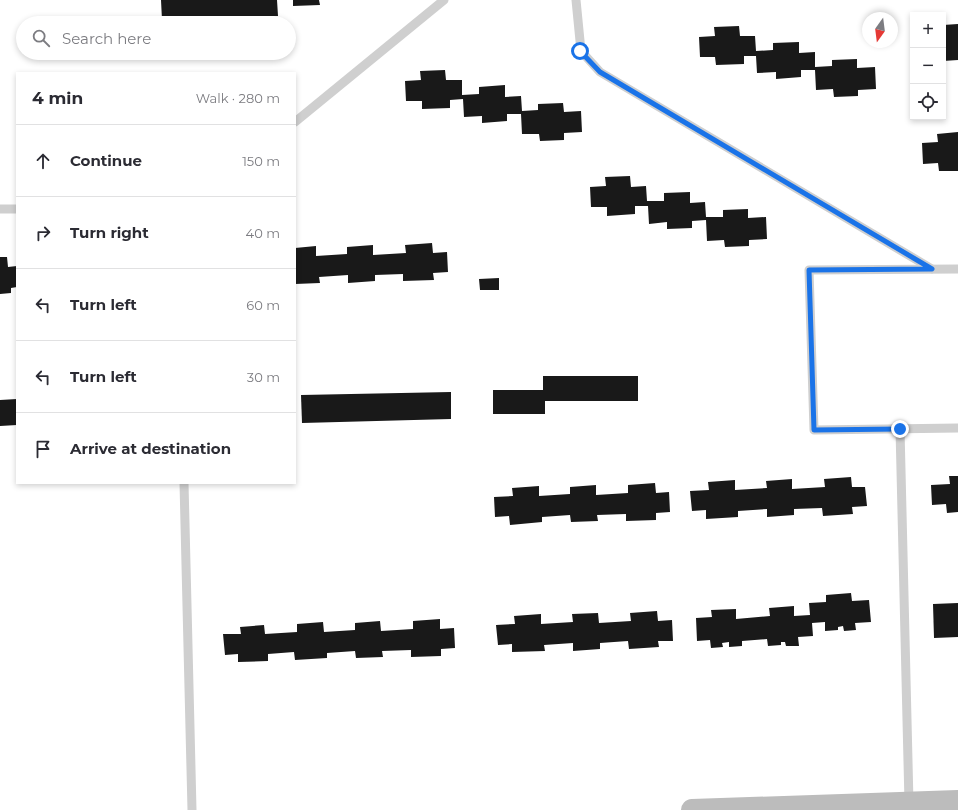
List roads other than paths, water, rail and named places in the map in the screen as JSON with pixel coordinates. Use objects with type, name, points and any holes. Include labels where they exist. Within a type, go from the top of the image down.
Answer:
[{"type":"main road","points":[[692,810],[958,801]]},
{"type":"lane","points":[[296,121],[444,0]]},
{"type":"lane","points":[[576,0],[580,51],[600,72],[932,269]]},
{"type":"lane","points":[[0,209],[16,209]]},
{"type":"lane","points":[[958,268],[809,270],[814,430],[958,428]]},
{"type":"lane","points":[[900,429],[910,803]]},
{"type":"lane","points":[[184,484],[192,810]]}]
